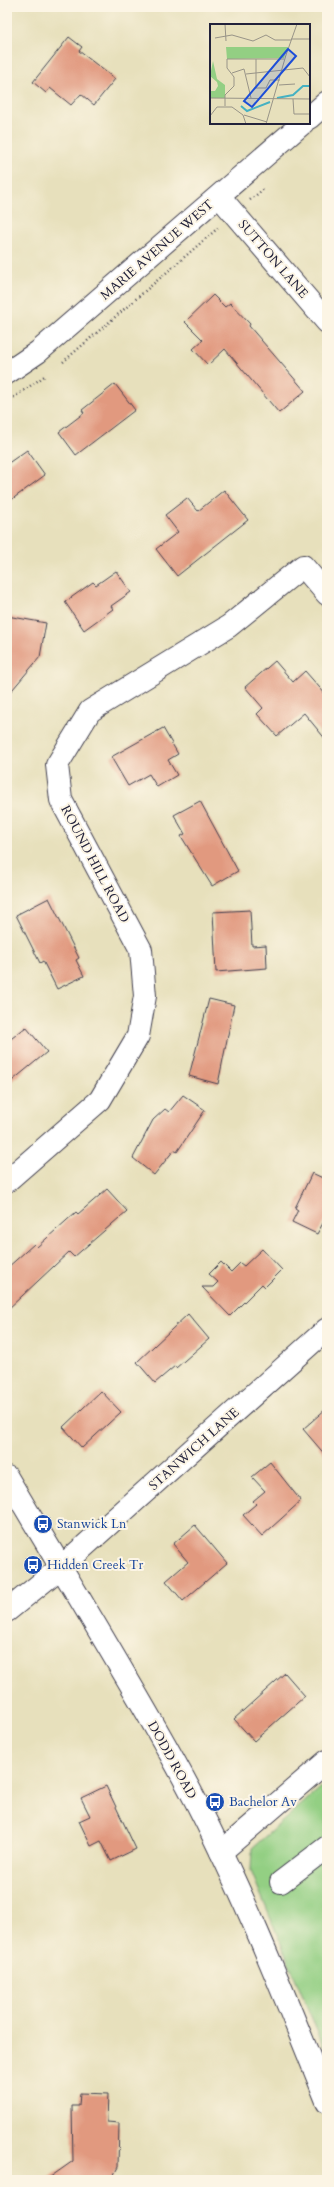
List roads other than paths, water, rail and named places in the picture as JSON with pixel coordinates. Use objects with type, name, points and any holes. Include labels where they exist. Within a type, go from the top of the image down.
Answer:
[{"type":"street","points":[[310,117],[327,102]]},
{"type":"street","name":"MARIE AVENUE WEST","points":[[7,373],[38,352],[302,124]]},
{"type":"street","name":"SUTTON LANE","points":[[219,196],[327,322]]},
{"type":"street","name":"ROUND HILL ROAD","points":[[7,1181],[100,1100],[138,1036],[145,996],[141,950],[61,800],[57,765],[90,711],[229,626],[303,566],[327,594]]},
{"type":"street","name":"STANWICH LANE","points":[[7,1611],[60,1568],[327,1330]]},
{"type":"street","name":"DODD ROAD","points":[[7,1477],[172,1757],[221,1852],[283,1991],[327,2101]]},
{"type":"street","points":[[221,1852],[327,1761]]},
{"type":"street","points":[[281,1882],[327,1848]]},
{"type":"place","name":"Stanwick Ln","points":[[43,1524]]},
{"type":"place","name":"Hidden Creek Tr","points":[[33,1565]]},
{"type":"place","name":"Bachelor Av","points":[[215,1802]]}]
